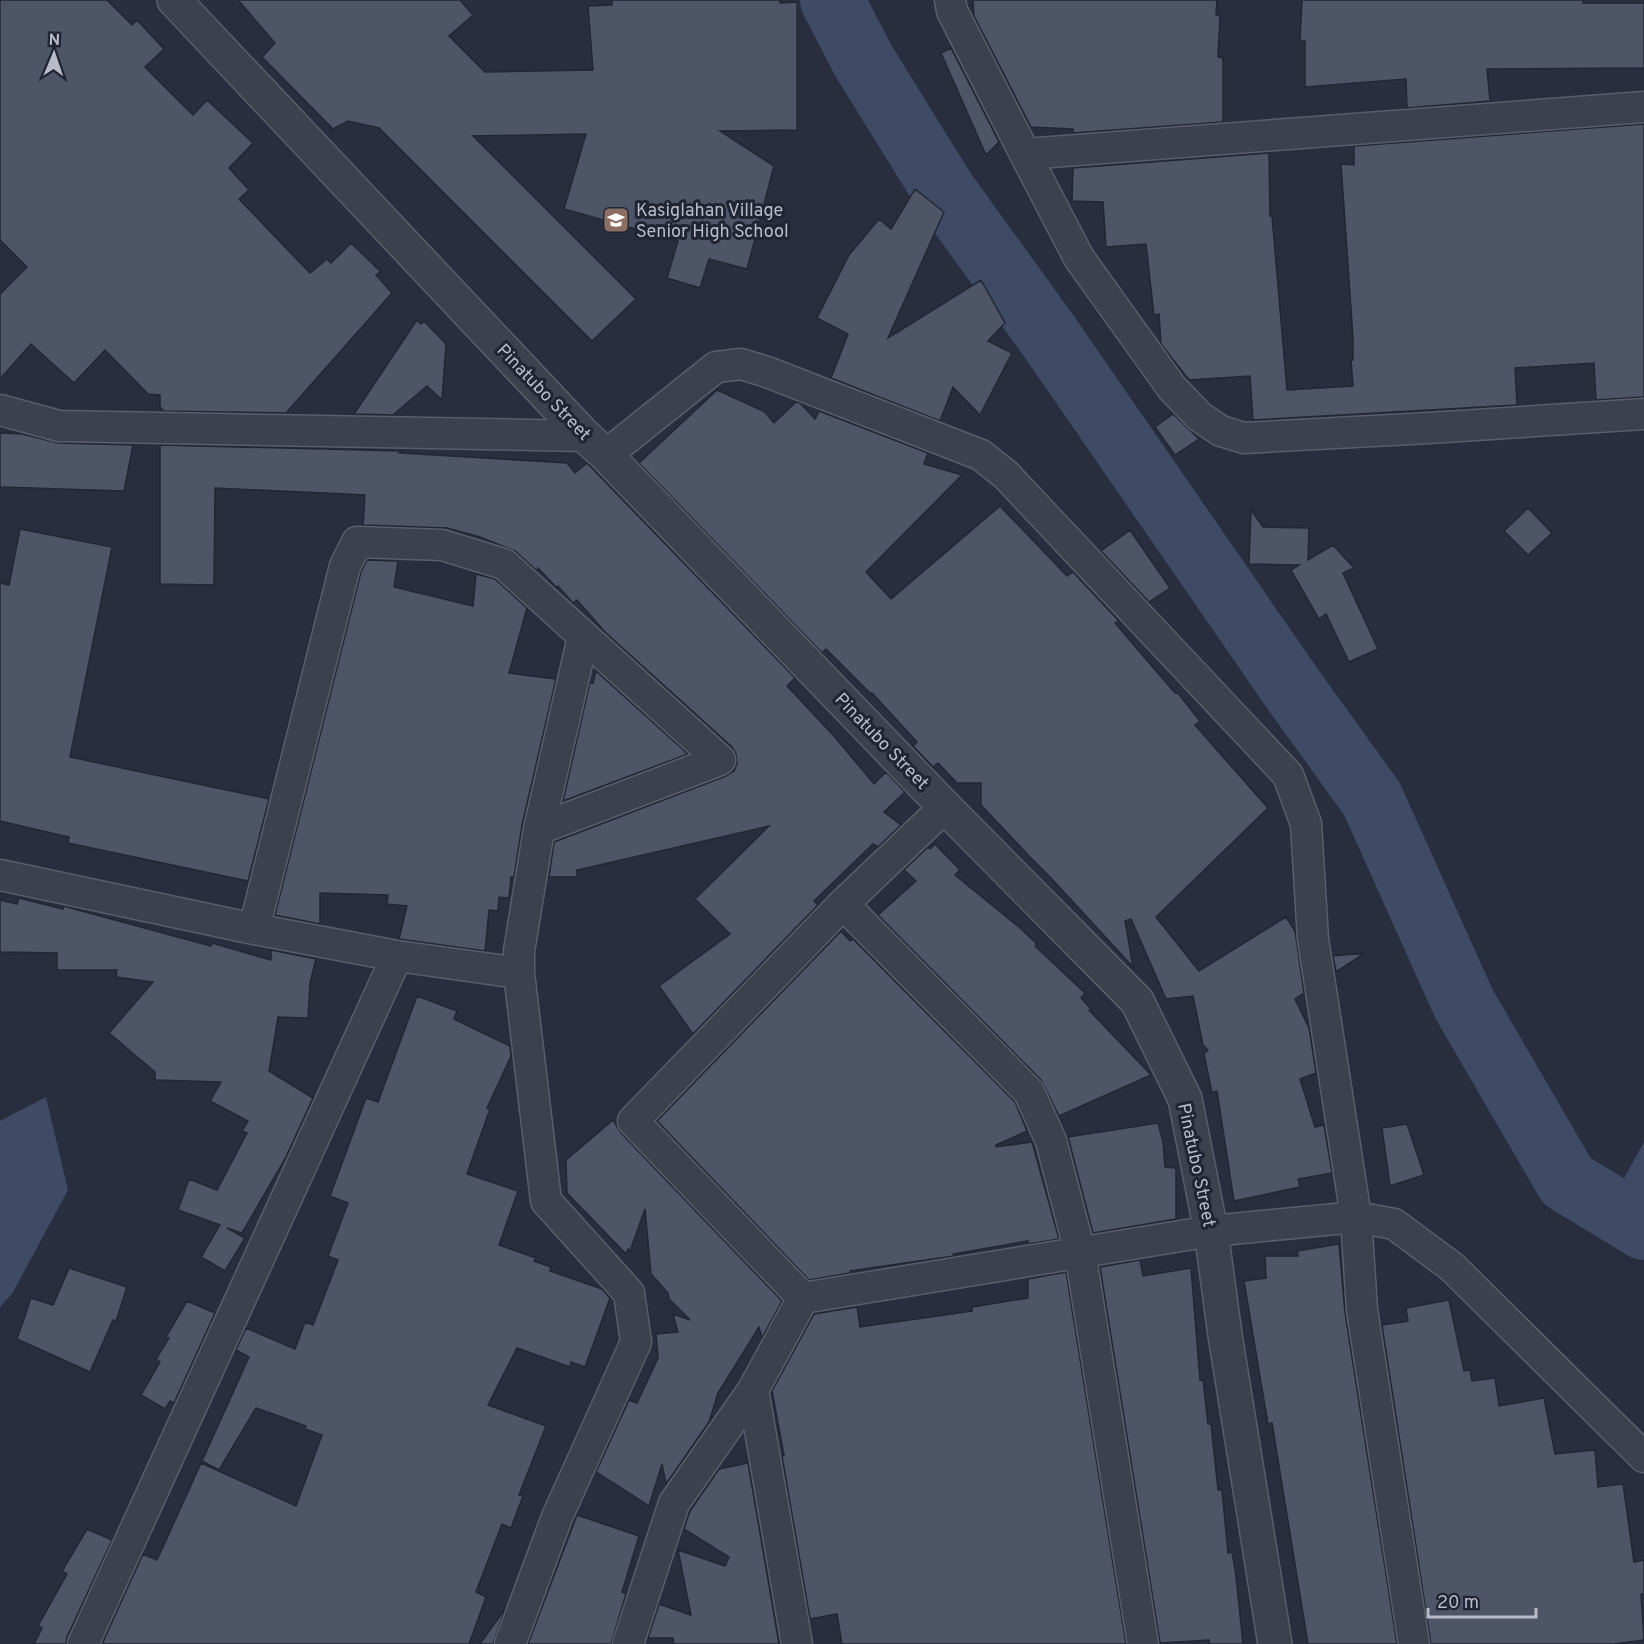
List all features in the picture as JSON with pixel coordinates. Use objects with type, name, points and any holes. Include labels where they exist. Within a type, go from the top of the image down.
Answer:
[{"type":"street","points":[[950,0],[952,11],[1079,258],[1172,388],[1200,417],[1221,431],[1244,438],[1644,414]]},
{"type":"street","name":"Pinatubo Street","points":[[191,6],[596,445],[945,807],[1137,1001],[1185,1100],[1211,1231],[1225,1335],[1275,1644]]},
{"type":"street","points":[[1025,154],[1644,107]]},
{"type":"street","points":[[0,410],[59,426],[596,445],[716,367],[741,364],[778,376],[981,455],[1005,475],[1288,775],[1306,824],[1313,939],[1356,1217],[1362,1310],[1414,1644]]},
{"type":"street","points":[[254,929],[345,566],[357,543],[442,545],[504,564],[720,760],[540,829]]},
{"type":"street","points":[[510,1644],[557,1517],[636,1342],[629,1293],[546,1201],[519,973],[519,951],[540,829],[583,637]]},
{"type":"street","points":[[803,1298],[633,1121],[843,904],[945,807]]},
{"type":"street","points":[[0,874],[254,929],[397,956],[519,973]]},
{"type":"street","points":[[843,904],[1029,1092],[1051,1141],[1080,1252],[1143,1644]]},
{"type":"street","points":[[83,1644],[397,956]]},
{"type":"street","points":[[803,1298],[1211,1231],[1356,1217],[1394,1224],[1452,1267],[1644,1456]]},
{"type":"street","points":[[628,1644],[674,1503],[753,1390],[803,1298]]},
{"type":"street","points":[[753,1390],[796,1644]]},
{"type":"water","points":[[46,1097],[68,1190],[12,1294],[0,1307],[0,1121]]},
{"type":"water","points":[[1644,1142],[1644,1251],[1622,1182]]},
{"type":"building","points":[[0,0],[107,0],[132,25],[137,20],[164,49],[145,67],[193,115],[207,100],[253,143],[229,168],[249,190],[239,199],[310,273],[327,259],[331,263],[351,243],[381,272],[376,275],[392,293],[286,413],[164,411],[160,407],[160,395],[148,394],[105,350],[74,383],[31,344],[0,379],[0,294],[27,267],[0,240]]},
{"type":"building","name":"Kasiglahan Village Senior High School","points":[[238,0],[460,0],[473,15],[449,36],[485,72],[593,70],[588,6],[612,5],[612,0],[780,0],[780,3],[797,2],[797,130],[720,131],[774,166],[747,269],[709,259],[700,288],[667,278],[678,241],[564,209],[586,134],[473,136],[636,299],[592,341],[379,128],[348,121],[333,129],[262,57],[275,43]]},
{"type":"building","points":[[973,0],[1217,0],[1216,15],[1220,15],[1218,57],[1223,58],[1223,122],[1073,133],[1073,129],[1031,127],[974,16]]},
{"type":"building","points":[[1302,0],[1583,0],[1583,3],[1644,3],[1644,68],[1487,69],[1490,101],[1407,108],[1406,79],[1305,87],[1305,41],[1300,41]]},
{"type":"building","points":[[951,48],[999,142],[986,155],[941,53]]},
{"type":"building","points":[[1644,124],[1644,397],[1596,400],[1594,363],[1515,368],[1517,405],[1253,420],[1250,376],[1189,380],[1161,344],[1159,314],[1154,315],[1146,244],[1106,247],[1103,202],[1072,201],[1073,168],[1269,153],[1270,216],[1272,216],[1287,390],[1353,386],[1351,360],[1353,360],[1353,338],[1341,164],[1354,165],[1354,146]]},
{"type":"building","points":[[915,189],[944,212],[888,338],[981,280],[1005,323],[988,341],[1012,353],[980,415],[953,387],[940,421],[831,378],[848,334],[817,318],[849,255],[879,219],[891,229]]},
{"type":"building","points":[[417,320],[421,324],[424,321],[446,344],[442,400],[427,386],[393,415],[354,414]]},
{"type":"building","points":[[717,390],[765,412],[774,423],[796,402],[800,403],[815,419],[819,411],[928,453],[924,464],[962,475],[866,572],[891,599],[1000,506],[1067,576],[1073,572],[1119,621],[1115,623],[1200,721],[1195,725],[1268,808],[1156,917],[1199,971],[1286,917],[1295,931],[1304,993],[1295,999],[1309,1028],[1316,1073],[1300,1079],[1315,1127],[1324,1125],[1332,1173],[1298,1179],[1300,1187],[1234,1201],[1217,1091],[1212,1093],[1204,1054],[1208,1050],[1203,1045],[1193,996],[1166,999],[1131,919],[1125,921],[1133,967],[981,805],[981,783],[957,783],[938,763],[933,767],[913,746],[917,742],[872,693],[826,649],[822,653],[639,463]]},
{"type":"building","points":[[1173,414],[1199,439],[1175,455],[1155,427]]},
{"type":"building","points":[[0,433],[22,434],[59,443],[133,445],[124,491],[0,487]]},
{"type":"building","points":[[160,445],[402,451],[399,453],[567,463],[575,473],[587,463],[795,678],[787,686],[834,736],[874,784],[886,772],[905,792],[884,812],[901,825],[878,847],[873,844],[814,901],[818,905],[693,1034],[659,986],[730,934],[695,899],[769,826],[577,870],[577,877],[549,877],[554,842],[726,776],[734,771],[737,763],[732,747],[606,633],[577,600],[573,603],[538,568],[537,571],[515,551],[480,537],[447,528],[363,525],[365,495],[215,488],[214,585],[160,584]]},
{"type":"building","points":[[1528,508],[1552,533],[1528,555],[1504,531]]},
{"type":"building","points":[[1251,510],[1263,527],[1309,528],[1308,560],[1333,545],[1354,568],[1343,573],[1378,649],[1349,662],[1326,614],[1319,619],[1291,570],[1299,565],[1249,564]]},
{"type":"building","points":[[20,529],[112,547],[70,757],[269,799],[248,881],[68,843],[69,837],[0,821],[0,583],[9,585]]},
{"type":"building","points":[[1130,530],[1170,588],[1149,602],[1101,551]]},
{"type":"building","points":[[367,560],[398,561],[394,587],[473,606],[476,574],[495,579],[527,608],[509,673],[556,679],[522,825],[509,898],[499,897],[498,911],[489,910],[485,951],[399,939],[407,906],[387,904],[388,895],[320,893],[320,924],[275,915],[361,572]]},
{"type":"building","points":[[596,671],[688,754],[563,801],[590,682],[593,683]]},
{"type":"building","points":[[935,844],[960,870],[955,875],[1019,927],[1037,944],[1035,946],[1085,993],[1081,998],[1091,1009],[1089,1010],[1151,1075],[1059,1116],[1041,1080],[878,915],[916,881],[904,870],[928,847],[930,849]]},
{"type":"building","points":[[19,898],[63,909],[64,906],[271,960],[271,950],[316,959],[310,983],[308,1018],[278,1017],[269,1071],[313,1098],[285,1159],[242,1233],[227,1228],[245,1238],[225,1271],[201,1257],[220,1225],[178,1210],[189,1179],[217,1190],[247,1133],[242,1131],[248,1121],[210,1101],[221,1082],[155,1080],[155,1072],[109,1033],[153,982],[116,977],[117,970],[57,970],[57,953],[0,952],[0,900],[17,904]]},
{"type":"building","points":[[841,931],[850,941],[853,939],[1015,1102],[1027,1131],[996,1147],[1032,1142],[1059,1239],[1028,1244],[1028,1241],[809,1280],[657,1121]]},
{"type":"building","points":[[1365,953],[1336,972],[1333,956]]},
{"type":"building","points":[[417,996],[457,1011],[454,1019],[510,1046],[511,1056],[487,1108],[490,1109],[467,1174],[518,1191],[499,1245],[536,1258],[534,1261],[551,1267],[550,1271],[602,1289],[610,1298],[585,1367],[571,1362],[570,1367],[517,1348],[488,1405],[546,1426],[519,1495],[523,1496],[511,1528],[502,1524],[476,1592],[486,1597],[469,1644],[102,1644],[143,1554],[157,1560],[201,1463],[296,1506],[322,1435],[305,1429],[306,1426],[256,1408],[219,1470],[202,1461],[249,1357],[236,1350],[246,1328],[295,1349],[305,1322],[313,1325],[338,1260],[328,1256],[348,1203],[330,1196],[366,1098],[378,1102]]},
{"type":"building","points":[[613,1120],[621,1133],[782,1301],[762,1338],[759,1327],[718,1393],[709,1422],[666,1484],[662,1464],[649,1506],[596,1472],[629,1400],[637,1403],[658,1358],[656,1334],[678,1332],[673,1314],[690,1320],[669,1299],[668,1293],[651,1274],[645,1209],[630,1251],[628,1249],[626,1254],[567,1193],[566,1160]]},
{"type":"building","points":[[1158,1123],[1163,1142],[1165,1167],[1176,1168],[1176,1219],[1093,1233],[1068,1137]]},
{"type":"building","points":[[1407,1124],[1424,1175],[1390,1186],[1382,1128]]},
{"type":"building","points":[[1339,1244],[1345,1313],[1397,1644],[1308,1644],[1272,1423],[1268,1424],[1244,1281],[1266,1278],[1265,1256],[1298,1256],[1297,1251]]},
{"type":"building","points":[[1140,1260],[1143,1276],[1191,1268],[1200,1380],[1203,1379],[1208,1424],[1211,1424],[1218,1490],[1222,1490],[1228,1553],[1232,1552],[1236,1576],[1243,1644],[1210,1644],[1209,1640],[1160,1643],[1100,1267]]},
{"type":"building","points":[[69,1268],[127,1287],[116,1321],[113,1320],[90,1372],[17,1339],[31,1298],[53,1305]]},
{"type":"building","points":[[1066,1272],[1126,1644],[842,1644],[837,1614],[810,1619],[772,1391],[814,1314],[857,1307],[860,1327],[972,1311],[972,1307],[1028,1298],[1028,1279]]},
{"type":"building","points":[[1449,1300],[1464,1371],[1470,1370],[1472,1381],[1495,1378],[1499,1406],[1544,1398],[1555,1454],[1595,1450],[1598,1487],[1623,1484],[1634,1562],[1644,1560],[1644,1594],[1641,1594],[1644,1640],[1613,1644],[1431,1644],[1382,1325],[1408,1321],[1406,1308]]},
{"type":"building","points":[[187,1301],[215,1313],[174,1403],[170,1401],[165,1409],[141,1395],[160,1362],[156,1359],[169,1338],[166,1337]]},
{"type":"building","points":[[748,1463],[779,1644],[674,1644],[673,1638],[648,1638],[659,1604],[691,1615],[678,1550],[725,1566],[729,1557],[684,1529],[690,1511],[719,1469]]},
{"type":"building","points":[[577,1515],[639,1536],[622,1592],[626,1594],[611,1644],[528,1644]]},
{"type":"building","points":[[87,1529],[112,1540],[67,1637],[66,1644],[34,1644],[42,1628],[38,1626],[67,1574],[62,1571]]},
{"type":"building","points":[[505,1609],[493,1644],[480,1644]]},
{"type":"waterway","points":[[832,0],[863,60],[944,191],[1046,332],[1292,688],[1372,799],[1464,1004],[1567,1181],[1644,1228]]},
{"type":"place","name":"Kasiglahan Village Senior High School","points":[[616,220]]}]
